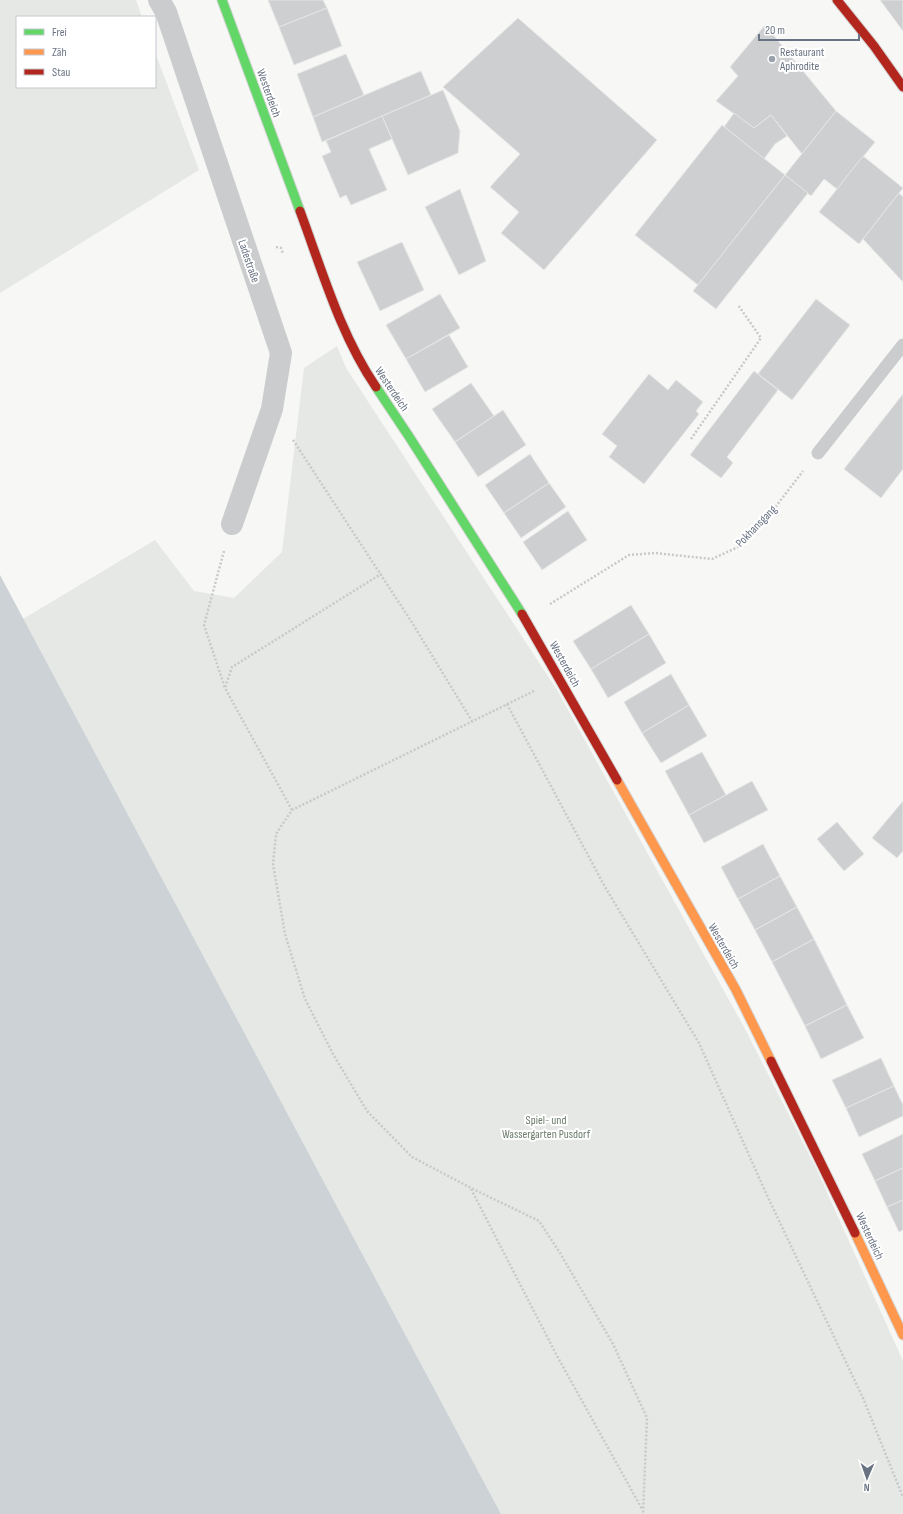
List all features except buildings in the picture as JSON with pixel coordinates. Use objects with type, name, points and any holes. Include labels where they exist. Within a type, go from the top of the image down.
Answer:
[{"type":"street","name":"Ladestraße","points":[[159,0],[166,12],[281,353],[272,409],[232,524]]},
{"type":"street","name":"Westerdeich","points":[[222,0],[341,321],[365,371],[410,438],[526,620],[736,990],[817,1154],[903,1335]]},
{"type":"street","points":[[837,0],[874,46],[903,87]]},
{"type":"lane","points":[[818,453],[903,345]]},
{"type":"path","points":[[241,237],[281,248],[284,255]]},
{"type":"path","points":[[691,439],[760,338],[738,305]]},
{"type":"path","points":[[272,409],[381,574],[472,721]]},
{"type":"path","name":"Pokhansgang","points":[[550,605],[629,555],[655,553],[712,559],[738,547],[767,518],[818,453]]},
{"type":"path","points":[[232,524],[204,625],[225,688],[292,810]]},
{"type":"path","points":[[225,688],[232,667],[381,574]]},
{"type":"path","points":[[559,679],[292,810],[276,834],[273,864],[285,934],[305,999],[333,1054],[368,1111],[412,1157],[539,1221],[560,1253],[613,1344],[647,1418],[643,1512]]},
{"type":"path","points":[[507,704],[605,887],[699,1043],[765,1191],[863,1398],[903,1497]]},
{"type":"path","points":[[471,1188],[556,1354],[643,1512]]},
{"type":"green space","points":[[0,0],[136,0],[142,16],[16,16],[16,88],[156,88],[156,55],[199,170],[0,293]]},
{"type":"green space","name":"Spiel- und Wassergarten Pusdorf","points":[[337,346],[346,368],[557,690],[744,1027],[816,1168],[903,1361],[903,1514],[501,1514],[23,619],[155,540],[194,591],[234,598],[282,552],[304,368]]},
{"type":"shaded area","points":[[0,575],[501,1514],[0,1514]]},
{"type":"traffic: fast","points":[[222,0],[300,211]]},
{"type":"traffic: fast","points":[[376,387],[522,614]]},
{"type":"traffic: slow","points":[[617,780],[736,990],[771,1061]]},
{"type":"traffic: slow","points":[[855,1233],[903,1335]]},
{"type":"traffic: jam","points":[[837,0],[874,46],[903,87]]},
{"type":"traffic: jam","points":[[300,211],[342,324],[363,367],[376,387]]},
{"type":"traffic: jam","points":[[522,614],[617,780]]},
{"type":"traffic: jam","points":[[771,1061],[855,1233]]},
{"type":"place","name":"Restaurant Aphrodite","points":[[772,59]]}]
